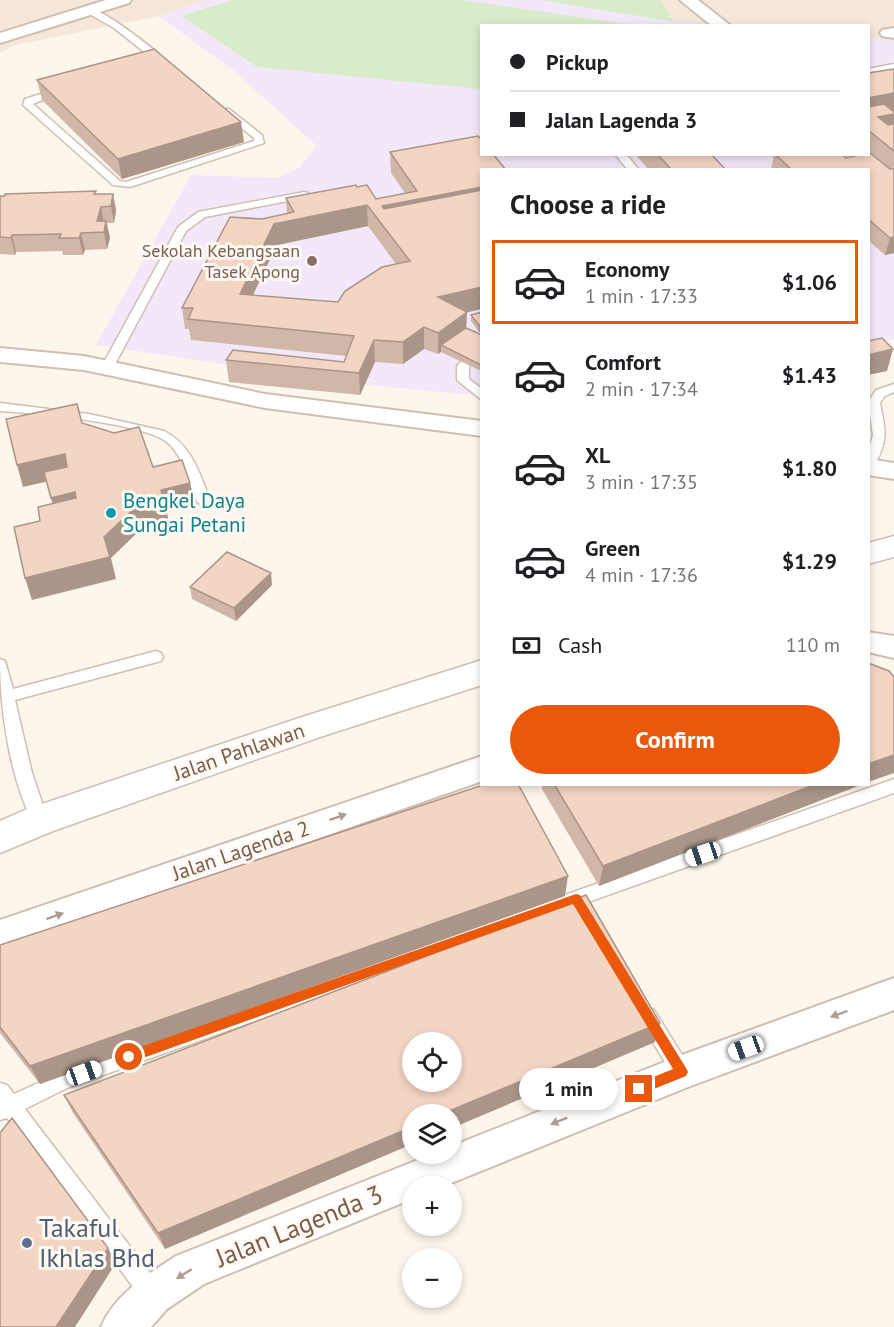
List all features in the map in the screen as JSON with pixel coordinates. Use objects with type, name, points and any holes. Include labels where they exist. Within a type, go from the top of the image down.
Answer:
[{"type":"street","points":[[0,38],[123,0]]},
{"type":"street","points":[[688,0],[720,24]]},
{"type":"street","points":[[60,2],[89,10]]},
{"type":"street","points":[[0,355],[108,366],[265,401],[480,429]]},
{"type":"street","points":[[870,466],[894,471]]},
{"type":"street","points":[[870,642],[887,644],[894,648]]},
{"type":"street","name":"Jalan Pahlawan","points":[[0,838],[40,820],[311,727],[480,673]]},
{"type":"street","name":"Jalan Lagenda 2","points":[[0,935],[480,769]]},
{"type":"street","name":"Jalan Lagenda 3","points":[[122,1327],[153,1295],[190,1270],[681,1072],[894,994]]},
{"type":"lane","points":[[89,10],[117,26],[171,68]]},
{"type":"lane","points":[[150,65],[162,61]]},
{"type":"lane","points":[[870,72],[894,67]]},
{"type":"lane","points":[[69,88],[35,98],[28,101],[28,105],[117,183],[126,185],[259,142],[260,137],[215,103]]},
{"type":"lane","points":[[622,156],[632,168]]},
{"type":"lane","points":[[108,366],[182,229],[202,214],[313,193]]},
{"type":"lane","points":[[480,347],[463,366],[463,380],[480,394]]},
{"type":"lane","points":[[870,462],[887,433],[874,403],[880,393],[894,388]]},
{"type":"lane","points":[[0,407],[74,415],[169,437],[183,453],[203,500]]},
{"type":"lane","points":[[8,696],[156,657]]},
{"type":"lane","points":[[0,665],[24,774],[40,820]]},
{"type":"lane","points":[[153,1295],[3,1102],[573,893],[894,786]]},
{"type":"lane","points":[[573,893],[588,919]]},
{"type":"lane","points":[[638,1000],[681,1072]]},
{"type":"shaded area","points":[[0,0],[208,0],[159,16],[15,45],[0,53]]},
{"type":"shaded area","name":"Sekolah Kebangsaan Tasek Apong","points":[[208,0],[541,0],[698,24],[480,24],[480,156],[870,156],[870,39],[894,41],[894,339],[870,344],[870,168],[480,168],[480,396],[359,384],[96,345],[191,175],[276,178],[299,168],[317,146],[234,71],[159,16]]},
{"type":"shaded area","points":[[660,0],[894,0],[894,41],[870,39],[870,24],[692,24],[674,22]]},
{"type":"green space","points":[[233,0],[461,0],[628,24],[480,24],[480,89],[257,67],[181,16]]},
{"type":"green space","points":[[541,0],[660,0],[674,22]]},
{"type":"building","points":[[154,49],[241,122],[118,159],[37,80]]},
{"type":"building","points":[[894,69],[894,93],[870,98],[870,73]]},
{"type":"building","points":[[884,104],[894,112],[894,114],[878,117],[888,125],[894,124],[894,151],[870,132],[870,107]]},
{"type":"building","points":[[478,136],[480,156],[495,156],[504,168],[480,168],[480,187],[382,206],[384,209],[480,190],[480,287],[438,297],[467,312],[438,333],[424,327],[403,342],[374,340],[359,373],[226,360],[233,350],[344,362],[354,336],[188,319],[193,308],[182,308],[230,217],[262,219],[294,212],[286,198],[356,185],[357,187],[367,185],[376,199],[417,191],[390,152]],"holes":[[[367,205],[410,261],[382,267],[345,291],[338,302],[240,294],[274,224]]]},
{"type":"building","points":[[870,153],[890,169],[894,169],[894,237],[890,238],[870,221],[870,168],[790,168],[777,156],[844,156],[846,158],[870,156]]},
{"type":"building","points":[[659,156],[713,156],[724,168],[670,168]]},
{"type":"building","points":[[96,191],[94,194],[113,194],[111,206],[101,207],[97,221],[106,221],[104,232],[81,233],[79,238],[59,238],[61,234],[0,237],[0,196]]},
{"type":"building","points":[[480,313],[480,325],[479,325],[471,315]]},
{"type":"building","points":[[466,328],[480,334],[480,364],[441,345]]},
{"type":"building","points":[[882,338],[893,349],[870,355],[870,341]]},
{"type":"building","name":"Bengkel Daya Sungai Petani","points":[[77,404],[82,423],[114,433],[139,427],[153,467],[182,460],[190,483],[161,490],[164,502],[133,510],[104,537],[110,557],[25,578],[14,527],[40,521],[38,507],[76,498],[75,492],[51,498],[44,472],[67,467],[65,454],[17,465],[6,419]]},
{"type":"building","points":[[227,552],[271,573],[234,608],[190,587]]},
{"type":"building","points":[[870,664],[889,671],[894,677],[894,755],[870,763]]},
{"type":"building","points":[[480,786],[519,786],[568,876],[30,1066],[0,1027],[0,945]]},
{"type":"building","points":[[555,786],[811,786],[603,866]]},
{"type":"building","points":[[586,895],[660,1023],[462,1106],[402,1104],[402,1131],[158,1233],[64,1095]]},
{"type":"building","points":[[12,1118],[108,1248],[56,1327],[0,1327],[0,1133]]},
{"type":"place","name":"Sekolah Kebangsaan Tasek Apong","points":[[312,261]]},
{"type":"place","name":"Bengkel Daya Sungai Petani","points":[[111,513]]},
{"type":"place","name":"Takaful Ikhlas Bhd","points":[[27,1243]]},
{"type":"route","points":[[129,1057],[576,899],[681,1072],[639,1089]]}]
